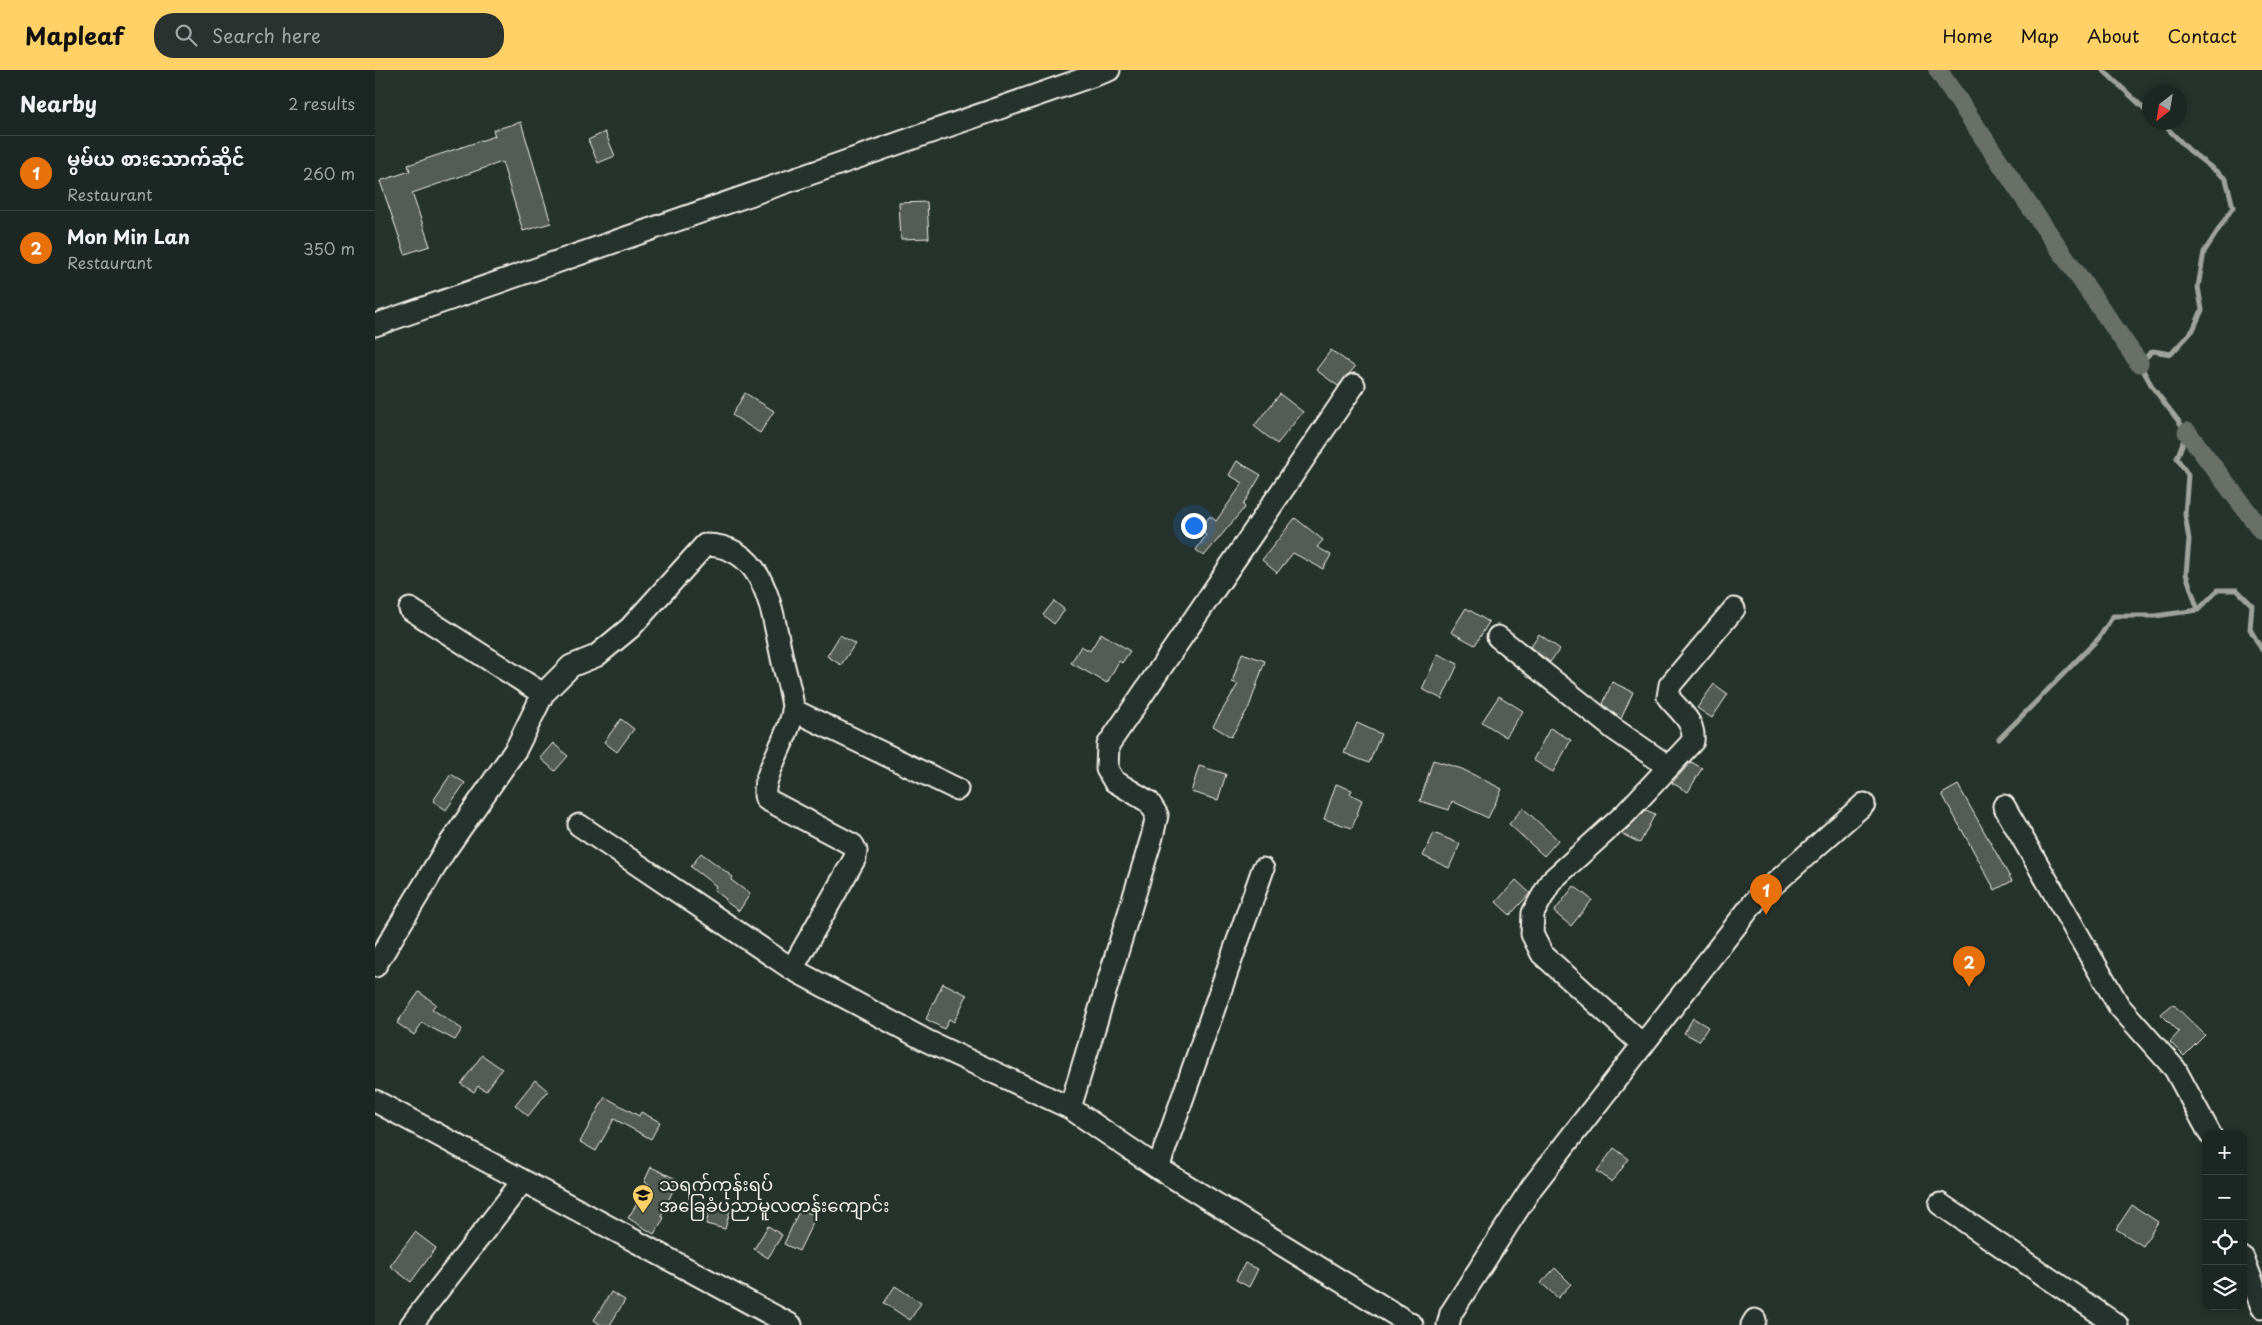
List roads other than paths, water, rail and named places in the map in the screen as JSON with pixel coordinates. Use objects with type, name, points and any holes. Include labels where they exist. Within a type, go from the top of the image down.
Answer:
[{"type":"street","points":[[375,325],[1109,70]]},
{"type":"street","points":[[1070,1108],[1157,815],[1149,802],[1114,781],[1107,769],[1108,745],[1354,385]]},
{"type":"street","points":[[375,966],[444,852],[517,749],[543,694],[571,666],[595,656],[630,628],[705,544],[720,545],[734,552],[751,565],[768,593],[793,710],[786,738],[766,780],[763,793],[766,799],[853,845],[856,851],[855,858],[792,968]]},
{"type":"street","points":[[1643,1045],[1542,954],[1533,934],[1533,913],[1551,881],[1625,814],[1693,741],[1694,732],[1687,718],[1668,697],[1670,685],[1735,608]]},
{"type":"street","points":[[409,609],[543,694]]},
{"type":"street","points":[[1499,637],[1614,729],[1669,767]]},
{"type":"street","points":[[793,710],[957,789]]},
{"type":"street","points":[[1448,1325],[1451,1313],[1532,1187],[1755,901],[1864,804]]},
{"type":"street","points":[[2004,806],[2119,1006],[2175,1069],[2208,1130]]},
{"type":"street","points":[[579,825],[792,968],[927,1041],[1070,1108],[1158,1168],[1412,1325]]},
{"type":"street","points":[[1158,1168],[1263,869]]},
{"type":"street","points":[[375,1101],[791,1325]]},
{"type":"street","points":[[411,1325],[523,1181]]},
{"type":"street","points":[[1940,1204],[2117,1325]]},
{"type":"street","points":[[2246,1265],[2262,1306]]},
{"type":"waterway","points":[[1938,70],[2026,201],[2139,363]]},
{"type":"waterway","points":[[2103,70],[2142,106]]},
{"type":"waterway","points":[[2169,130],[2190,151],[2226,179],[2233,207],[2204,252],[2198,287],[2202,310],[2193,330],[2171,354],[2153,351],[2139,363],[2153,388],[2187,432],[2177,458],[2188,475],[2185,514],[2189,540],[2186,574],[2198,610]]},
{"type":"waterway","points":[[2187,432],[2262,531]]},
{"type":"waterway","points":[[1999,739],[2099,638],[2113,616],[2155,616],[2198,610],[2218,590],[2237,590],[2252,605],[2250,629],[2262,650]]},
{"type":"place","name":"မွမ်ယ စားသောက်ဆိုင်","points":[[1766,915]]},
{"type":"place","name":"Mon Min Lan","points":[[1969,987]]},
{"type":"place","name":"သရက်ကုန်းရပ် အခြေခံပညာမူလတန်းကျောင်း","points":[[643,1214]]}]
